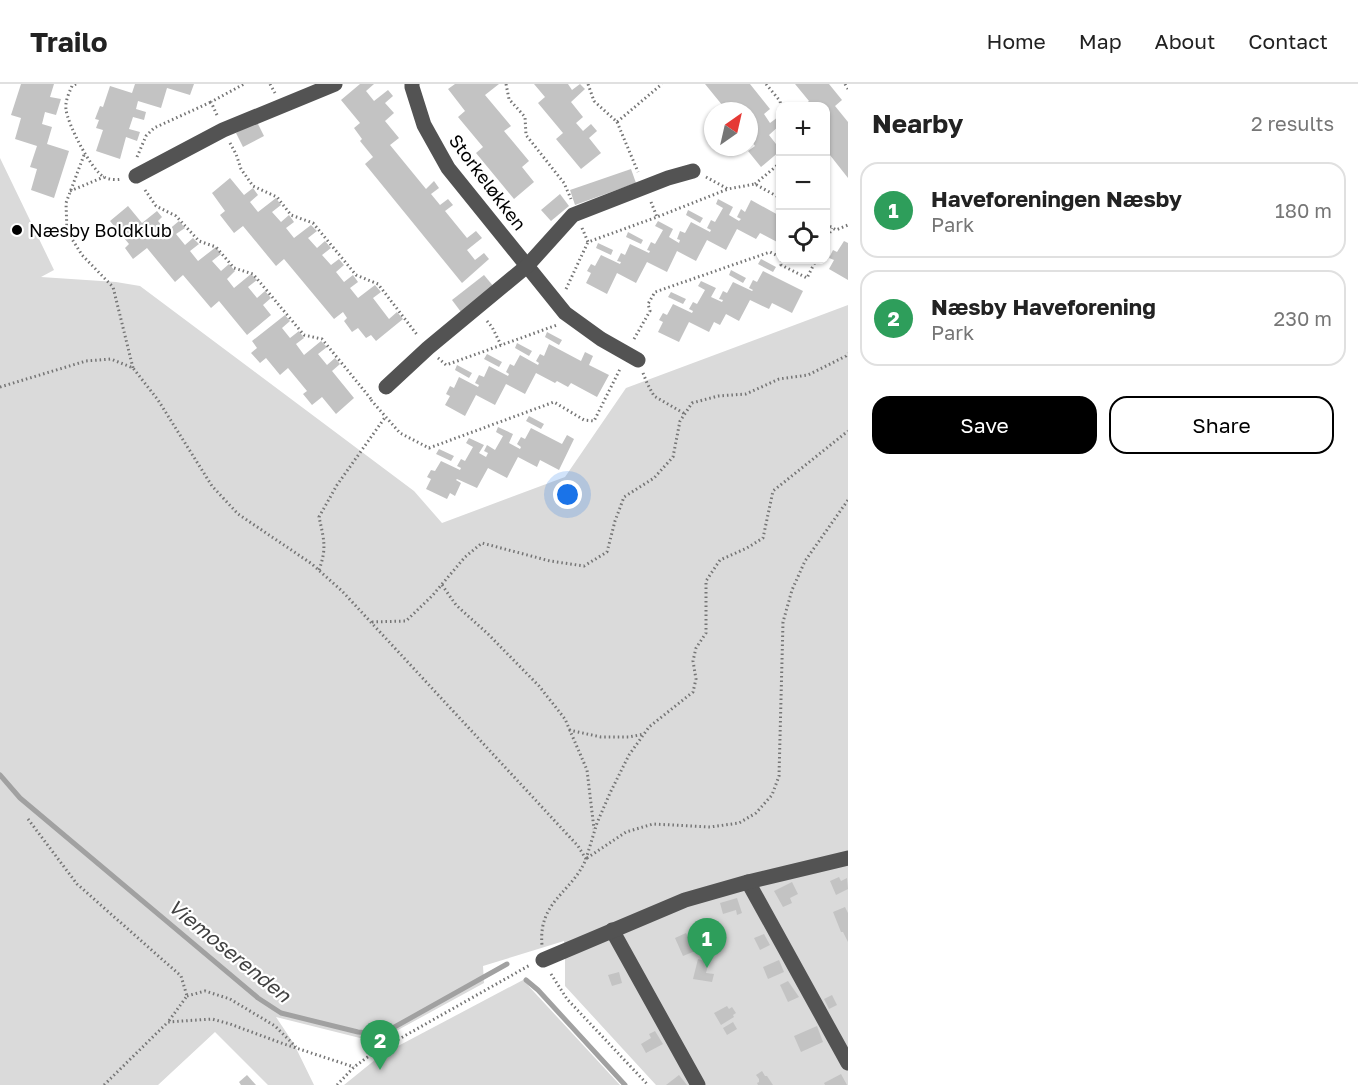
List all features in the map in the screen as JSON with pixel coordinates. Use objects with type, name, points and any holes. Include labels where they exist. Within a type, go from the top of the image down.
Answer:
[{"type":"street","points":[[136,176],[223,130],[335,84]]},
{"type":"street","name":"Storkeløkken","points":[[412,84],[424,125],[448,168],[565,313],[627,358]]},
{"type":"street","points":[[386,387],[428,348],[527,266],[573,215],[668,178],[693,171]]},
{"type":"street","points":[[543,960],[685,900],[747,882],[848,858]]},
{"type":"street","points":[[747,882],[848,1063]]},
{"type":"street","points":[[612,930],[698,1085]]},
{"type":"path","points":[[76,84],[72,86],[65,105],[67,117],[85,154],[104,177]]},
{"type":"path","points":[[244,84],[154,128],[146,136],[137,156],[136,176],[156,206],[176,216],[199,241],[216,247],[234,268],[253,274],[304,335],[322,339],[400,433],[429,448],[554,402],[584,420],[594,421],[650,310],[648,304],[655,292],[770,252],[776,256]]},
{"type":"path","points":[[588,84],[594,101],[617,122],[644,188]]},
{"type":"path","points":[[617,122],[662,84]]},
{"type":"path","points":[[765,84],[780,102]]},
{"type":"path","points":[[845,84],[848,89]]},
{"type":"path","points":[[211,102],[236,154],[241,170],[253,186],[277,197],[291,215],[313,223],[356,275],[378,284],[428,348],[446,365],[560,324],[557,322]]},
{"type":"path","points":[[85,154],[66,203],[67,231],[82,255],[113,287],[133,368],[158,400],[212,486],[238,514],[319,570],[342,591],[578,846],[586,859]]},
{"type":"path","points":[[693,171],[728,189],[755,184],[776,166]]},
{"type":"path","points":[[69,191],[104,177],[118,180],[136,176]]},
{"type":"path","points":[[755,184],[776,196]]},
{"type":"path","points":[[830,232],[832,228],[836,230],[848,225]]},
{"type":"path","points":[[559,305],[588,242]]},
{"type":"path","points":[[781,264],[807,278],[814,264]]},
{"type":"path","points":[[476,309],[492,327],[501,345]]},
{"type":"path","points":[[372,622],[406,621],[432,596],[465,557],[482,543],[550,561],[584,566],[607,552],[624,497],[654,478],[673,457],[680,421],[692,403],[718,396],[746,394],[779,379],[808,375],[848,353]]},
{"type":"path","points":[[627,358],[647,383],[654,396],[685,414]]},
{"type":"path","points":[[0,387],[86,362],[111,359],[133,368]]},
{"type":"path","points":[[371,400],[386,387]]},
{"type":"path","points":[[319,570],[324,554],[324,540],[319,517],[337,485],[386,416]]},
{"type":"path","points":[[648,1085],[567,999],[556,983],[543,960],[541,936],[544,921],[550,906],[581,870],[610,793],[624,765],[644,734],[693,692],[696,679],[693,661],[696,648],[706,633],[706,580],[720,560],[763,538],[773,491],[848,431]]},
{"type":"path","points":[[586,859],[626,832],[653,824],[710,827],[739,823],[756,813],[772,795],[779,776],[783,622],[792,590],[805,561],[848,500]]},
{"type":"path","points":[[442,585],[456,605],[539,686],[564,719],[587,770],[594,831]]},
{"type":"path","points":[[569,730],[601,737],[644,734]]},
{"type":"path","points":[[28,819],[77,884],[181,976],[187,996]]},
{"type":"path","points":[[337,1085],[354,1067],[369,1056],[525,967],[543,960]]},
{"type":"path","points":[[104,1085],[168,1022],[187,996],[206,991],[230,999],[275,1026],[298,1048]]},
{"type":"path","points":[[168,1022],[212,1019],[354,1067]]},
{"type":"shaded area","points":[[0,158],[54,270],[41,277],[116,282],[140,286],[414,491],[442,523],[565,477],[626,388],[848,305],[848,1085],[656,1085],[565,986],[564,941],[483,966],[484,983],[376,1042],[276,1017],[294,1044],[314,1085],[268,1085],[215,1032],[158,1085],[0,1085]]},
{"type":"shaded area","points":[[523,980],[620,1085],[344,1085],[381,1055]]},
{"type":"building","points":[[21,84],[54,84],[50,97],[61,99],[56,115],[45,112],[42,124],[52,127],[47,144],[69,151],[54,198],[31,190],[37,169],[30,167],[37,146],[15,139],[21,118],[11,115]]},
{"type":"building","points":[[135,84],[194,84],[190,95],[167,88],[161,108],[138,101],[136,109],[146,112],[144,120],[133,117],[129,129],[140,132],[137,141],[126,137],[120,159],[96,151],[103,130],[96,128],[99,120],[95,119],[100,106],[103,107],[110,86],[132,93]]},
{"type":"building","points":[[360,84],[374,84],[366,91],[374,101],[388,90],[393,96],[385,103],[394,113],[385,121],[399,138],[390,145],[426,189],[434,181],[439,188],[431,194],[440,205],[448,199],[453,205],[445,211],[467,238],[476,231],[482,238],[467,250],[475,260],[484,253],[489,259],[462,283],[365,164],[373,157],[360,141],[362,139],[354,128],[360,123],[341,100]]},
{"type":"building","points":[[455,84],[499,84],[485,95],[511,126],[504,131],[529,161],[522,167],[534,182],[514,199],[476,153],[483,147],[458,117],[465,111],[448,89]]},
{"type":"building","points":[[534,84],[568,84],[572,90],[580,84],[585,89],[571,102],[583,117],[576,123],[583,131],[591,124],[597,131],[589,138],[601,153],[581,169],[556,139],[563,133],[538,103],[545,97]]},
{"type":"building","points":[[705,84],[750,84],[770,109],[764,114],[770,123],[776,118],[776,129],[769,135],[776,144],[776,154],[761,167],[752,156],[758,156],[758,102],[720,102]]},
{"type":"building","points":[[795,84],[829,84],[842,100],[835,106],[848,122],[848,178],[830,155],[830,102],[809,101]]},
{"type":"building","points":[[257,122],[264,136],[243,147],[236,133]]},
{"type":"building","points":[[631,169],[636,183],[575,205],[570,190]]},
{"type":"building","points":[[230,178],[244,195],[253,188],[258,195],[250,202],[258,212],[276,198],[281,205],[272,212],[281,222],[289,215],[294,222],[286,228],[294,238],[311,225],[317,231],[308,238],[317,248],[325,241],[331,248],[322,255],[331,265],[339,259],[344,265],[336,272],[344,282],[353,275],[358,282],[350,288],[358,298],[375,285],[381,292],[373,298],[389,319],[397,312],[403,319],[376,341],[371,335],[366,338],[358,328],[352,332],[344,321],[347,318],[343,312],[334,319],[284,259],[276,266],[243,226],[234,233],[220,215],[225,211],[212,193]]},
{"type":"building","points":[[560,194],[569,206],[551,221],[541,210]]},
{"type":"building","points":[[718,199],[733,207],[729,215],[739,221],[741,219],[737,217],[741,209],[745,212],[751,200],[776,214],[776,241],[760,233],[756,239],[737,229],[726,250],[707,240],[696,261],[677,251],[667,272],[647,262],[636,283],[617,273],[607,294],[586,283],[591,273],[587,271],[591,264],[595,266],[601,255],[620,264],[621,262],[617,261],[621,253],[625,255],[630,244],[649,253],[650,251],[647,250],[651,242],[655,244],[663,230],[655,226],[658,221],[673,229],[669,237],[679,243],[680,240],[677,239],[680,231],[685,233],[691,222],[710,232],[711,230],[707,228],[711,220],[715,222],[723,208],[716,204]]},
{"type":"building","points":[[128,206],[142,223],[157,211],[162,217],[158,221],[167,231],[179,221],[185,228],[176,234],[185,245],[193,238],[199,244],[190,251],[198,261],[216,247],[221,254],[212,261],[221,271],[229,264],[235,271],[227,279],[234,288],[251,274],[257,280],[248,287],[257,298],[265,291],[271,298],[263,305],[271,315],[247,335],[219,301],[211,308],[183,275],[175,282],[147,248],[133,259],[125,248],[129,244],[110,221]]},
{"type":"building","points":[[688,210],[703,218],[700,223],[686,215]]},
{"type":"building","points":[[628,232],[643,240],[641,244],[626,237]]},
{"type":"building","points":[[844,241],[848,243],[848,280],[829,269],[834,260],[830,256],[833,250],[837,252]]},
{"type":"building","points":[[598,243],[613,250],[611,255],[596,248]]},
{"type":"building","points":[[761,259],[776,267],[773,272],[758,264]]},
{"type":"building","points":[[731,270],[746,278],[743,283],[729,275]]},
{"type":"building","points":[[763,271],[803,291],[792,313],[772,303],[769,309],[750,300],[739,321],[726,314],[720,325],[714,322],[709,332],[689,322],[679,342],[658,332],[663,322],[659,320],[663,313],[667,315],[673,304],[692,313],[693,311],[689,309],[693,302],[697,304],[705,290],[698,286],[701,281],[716,288],[711,297],[722,302],[723,300],[719,299],[723,291],[727,293],[733,282],[752,291],[749,288],[753,280],[757,282]]},
{"type":"building","points":[[484,275],[494,287],[461,312],[452,300]]},
{"type":"building","points":[[671,292],[686,299],[683,304],[668,297]]},
{"type":"building","points":[[285,315],[290,321],[282,328],[290,338],[299,331],[304,338],[296,344],[304,355],[321,341],[327,347],[318,354],[327,365],[335,358],[340,364],[332,371],[354,398],[336,414],[322,397],[312,405],[303,394],[307,391],[288,368],[280,375],[266,358],[260,363],[251,353],[257,348],[252,341]]},
{"type":"building","points":[[547,332],[562,340],[559,345],[545,337]]},
{"type":"building","points":[[517,343],[532,351],[529,356],[515,348]]},
{"type":"building","points":[[549,344],[581,361],[585,352],[593,356],[589,365],[609,375],[597,397],[571,383],[568,387],[536,373],[525,394],[506,384],[495,405],[476,395],[465,416],[445,405],[450,396],[446,394],[450,386],[454,388],[459,377],[478,387],[479,385],[475,383],[479,375],[484,377],[489,366],[508,376],[506,372],[510,364],[514,366],[520,355],[538,365],[536,361],[540,354],[544,356]]},
{"type":"building","points":[[487,354],[502,362],[499,367],[484,359]]},
{"type":"building","points":[[457,365],[472,373],[469,378],[455,370]]},
{"type":"building","points":[[529,416],[544,424],[541,429],[526,421]]},
{"type":"building","points":[[498,427],[513,434],[509,443],[520,449],[521,447],[517,444],[521,437],[525,439],[531,428],[562,444],[567,435],[574,439],[559,470],[540,460],[537,467],[518,457],[507,478],[488,468],[477,488],[457,479],[461,483],[455,496],[450,493],[447,499],[426,489],[431,479],[427,477],[431,470],[435,471],[441,461],[460,470],[461,468],[457,466],[461,459],[465,461],[473,447],[466,443],[469,438],[484,445],[479,453],[486,457],[488,453],[484,451],[487,445],[495,450],[503,436],[496,432]]},
{"type":"building","points":[[439,449],[454,456],[451,461],[436,454]]},
{"type":"building","points":[[839,877],[841,881],[847,878],[848,889],[836,895],[830,881]]},
{"type":"building","points":[[792,882],[798,894],[790,898],[792,903],[783,907],[774,891]]},
{"type":"building","points":[[737,898],[742,913],[737,915],[736,910],[723,914],[720,903]]},
{"type":"building","points":[[845,907],[848,913],[848,942],[833,912]]},
{"type":"building","points":[[686,933],[688,937],[694,935],[700,949],[683,956],[675,938]]},
{"type":"building","points":[[764,934],[770,945],[760,950],[754,938]]},
{"type":"building","points":[[698,959],[705,961],[704,964],[708,965],[706,973],[714,974],[712,982],[693,979]]},
{"type":"building","points":[[779,960],[784,972],[768,979],[763,967]]},
{"type":"building","points":[[619,972],[622,983],[612,986],[608,975]]},
{"type":"building","points":[[788,981],[799,997],[788,1002],[780,985]]},
{"type":"building","points":[[832,995],[837,1005],[829,1009],[824,999]]},
{"type":"building","points":[[727,1006],[729,1009],[732,1007],[736,1013],[734,1017],[721,1025],[714,1013]]},
{"type":"building","points":[[733,1022],[737,1029],[727,1035],[723,1028]]},
{"type":"building","points":[[817,1026],[823,1042],[801,1052],[794,1036]]},
{"type":"building","points":[[655,1031],[663,1044],[646,1053],[641,1044],[651,1038],[649,1034]]},
{"type":"building","points":[[762,1071],[773,1085],[758,1085],[759,1079],[756,1075]]},
{"type":"building","points":[[841,1074],[847,1085],[825,1085],[824,1083]]},
{"type":"building","points":[[247,1075],[256,1085],[241,1085],[239,1082]]},
{"type":"building","points":[[679,1075],[687,1085],[666,1085]]},
{"type":"waterway","name":"Viemoserenden","points":[[0,775],[20,798],[258,998],[281,1013],[358,1032],[382,1034],[507,964]]},
{"type":"waterway","name":"Viemoserenden","points":[[526,980],[538,990],[625,1085]]},
{"type":"place","name":"Næsby Boldklub","points":[[17,230]]},
{"type":"place","name":"Haveforeningen Næsby","points":[[707,968]]},
{"type":"place","name":"Næsby Haveforening","points":[[380,1070]]}]
